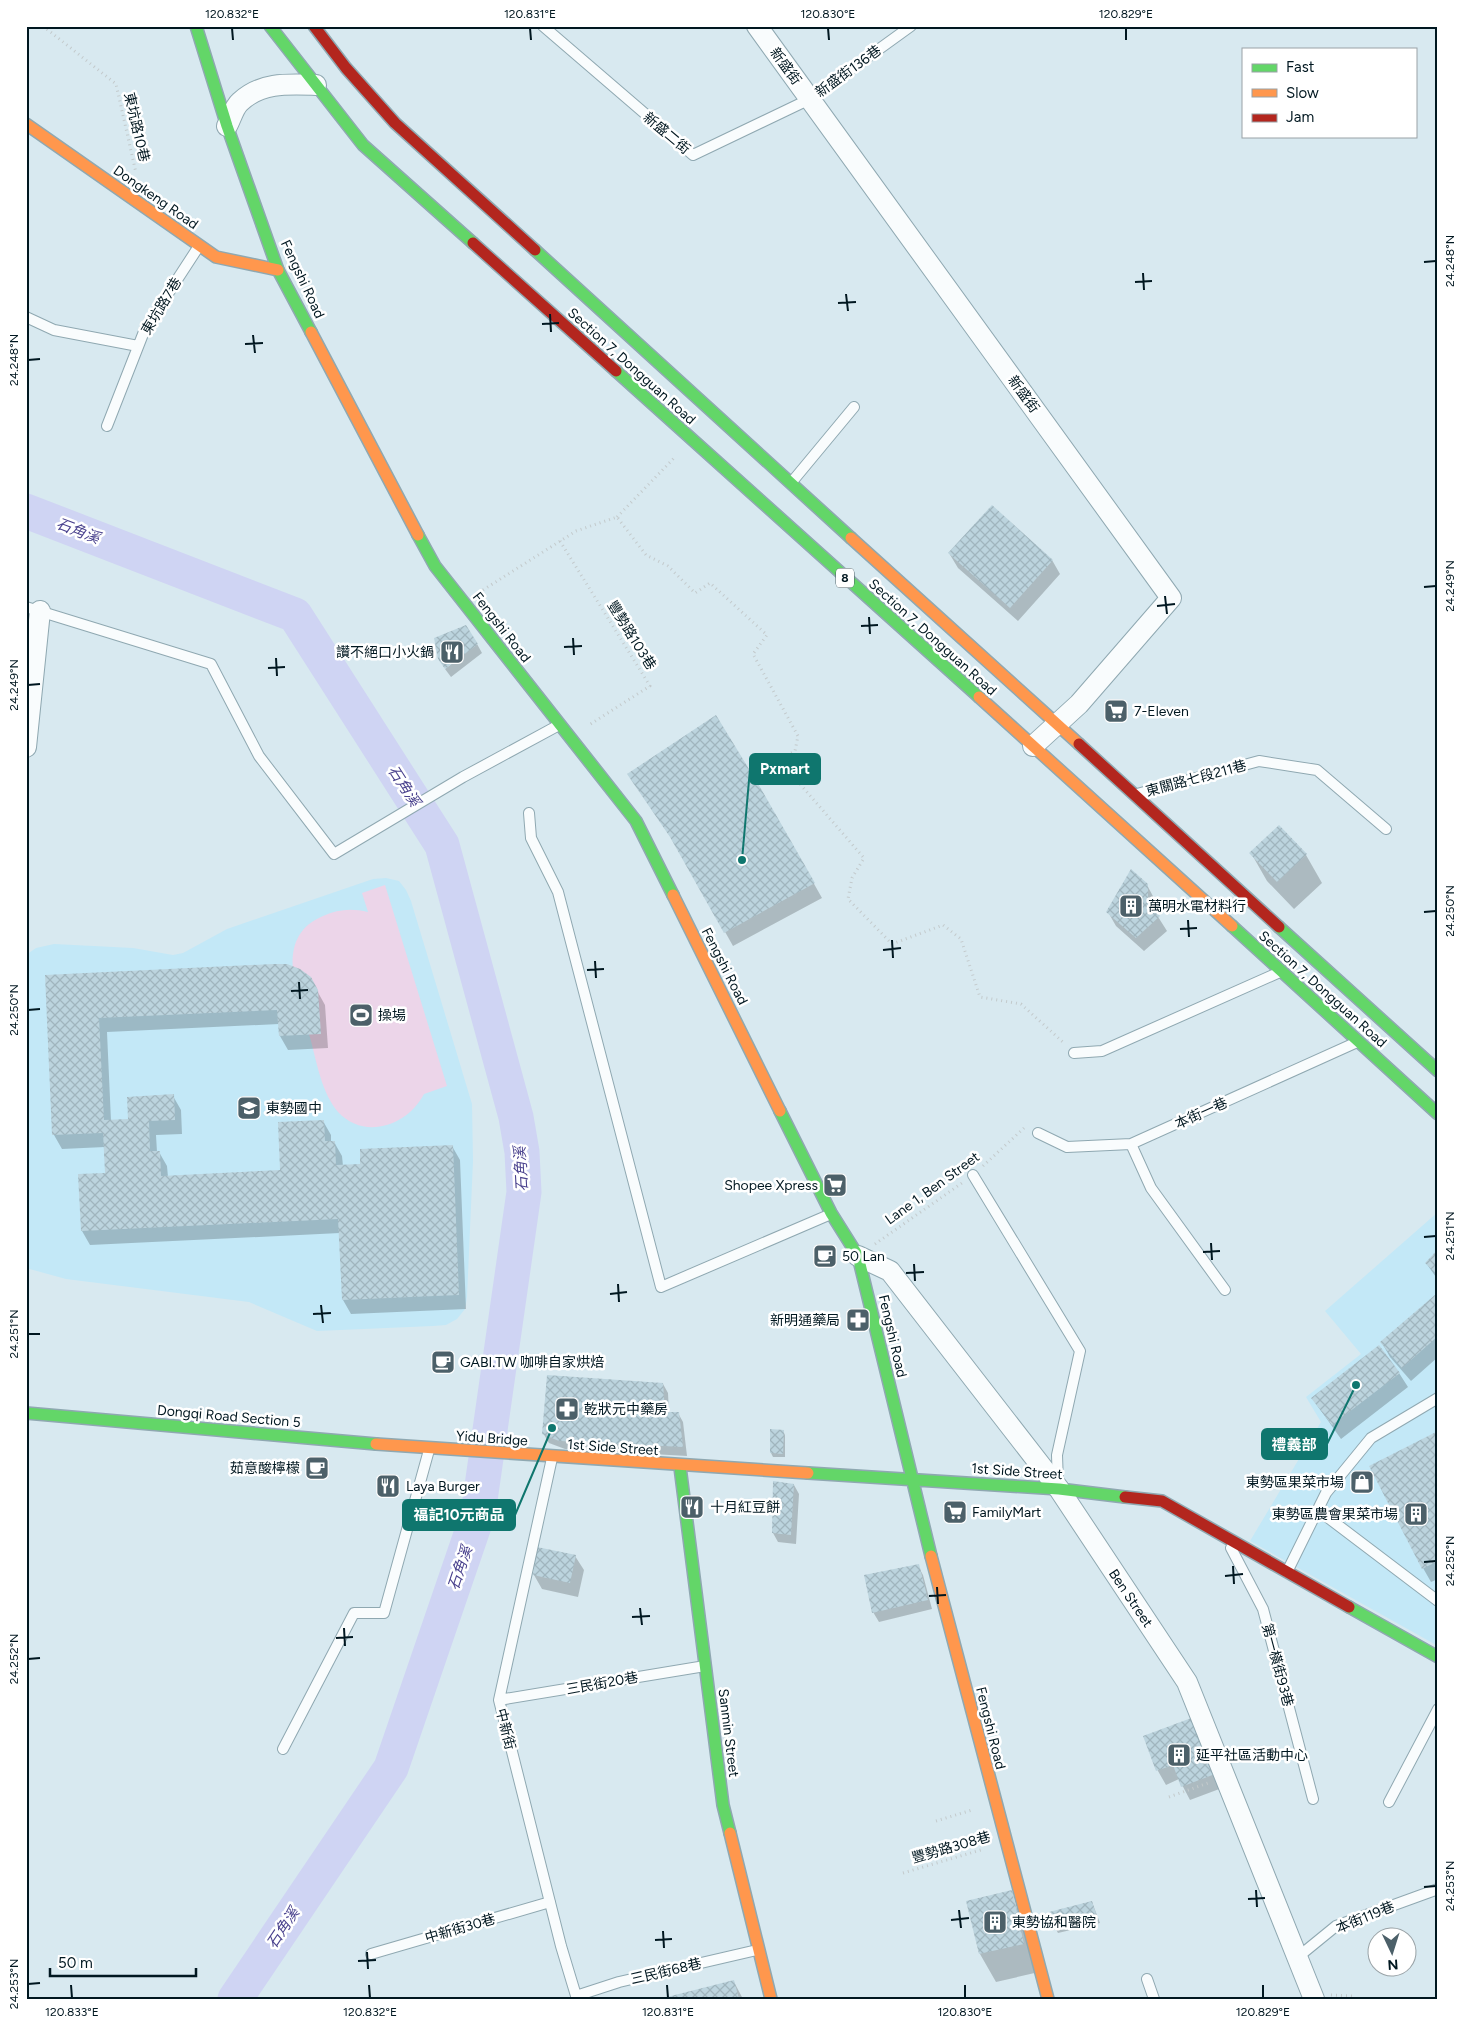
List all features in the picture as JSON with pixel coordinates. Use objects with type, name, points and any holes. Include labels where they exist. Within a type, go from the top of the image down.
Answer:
[{"type":"street","name":"Fengshi Road","points":[[196,26],[227,126],[278,270],[435,566],[636,821],[831,1213],[858,1256],[911,1478],[994,1804],[1048,1999]]},
{"type":"street","name":"Section 7, Dongguan Road","points":[[270,26],[363,145],[1033,746],[1438,1114]]},
{"type":"street","name":"Section 7, Dongguan Road","points":[[314,26],[346,68],[395,123],[1438,1071]]},
{"type":"street","name":"新盛街","points":[[757,26],[1171,598],[1079,704],[1033,746]]},
{"type":"street","points":[[227,126],[239,103],[260,88],[288,84],[316,86]]},
{"type":"street","name":"Dongkeng Road","points":[[26,124],[216,257],[278,270]]},
{"type":"street","points":[[26,747],[33,609]]},
{"type":"street","name":"Ben Street","points":[[858,1256],[890,1270],[1059,1489],[1187,1682],[1298,1957],[1310,1997]]},
{"type":"street","name":"Dongqi Road Section 5","points":[[26,1414],[429,1449]]},
{"type":"street","name":"Yidu Bridge","points":[[429,1449],[553,1457]]},
{"type":"street","name":"1st Side Street","points":[[553,1457],[680,1466],[911,1478],[1059,1489],[1162,1501],[1438,1657]]},
{"type":"street","name":"Sanmin Street","points":[[680,1466],[723,1805],[771,1999]]},
{"type":"lane","name":"新盛二街","points":[[543,26],[693,155],[810,99]]},
{"type":"lane","name":"新盛街136巷","points":[[810,99],[911,26]]},
{"type":"lane","name":"東坑路7巷","points":[[107,426],[145,329],[199,246]]},
{"type":"lane","points":[[26,317],[54,330],[138,346]]},
{"type":"lane","points":[[791,483],[854,406]]},
{"type":"lane","points":[[33,609],[211,664],[259,756],[334,854],[463,777],[560,724]]},
{"type":"lane","name":"東關路七段211巷","points":[[1133,795],[1258,761],[1317,770],[1386,829]]},
{"type":"lane","points":[[529,813],[531,838],[558,892],[661,1288],[831,1213]]},
{"type":"lane","points":[[1074,1053],[1102,1051],[1281,971]]},
{"type":"lane","name":"本街一巷","points":[[1038,1132],[1067,1147],[1131,1144],[1359,1042]]},
{"type":"lane","points":[[1131,1144],[1151,1188],[1225,1290]]},
{"type":"lane","points":[[973,1175],[1080,1351],[1057,1455],[1059,1489]]},
{"type":"lane","points":[[1287,1572],[1326,1493],[1370,1438],[1438,1398]]},
{"type":"lane","points":[[284,1749],[354,1613],[384,1613],[429,1449]]},
{"type":"lane","name":"中新街","points":[[553,1457],[499,1700],[576,1998]]},
{"type":"lane","points":[[1318,1510],[1438,1601]]},
{"type":"lane","name":"第一橫街93巷","points":[[1226,1538],[1263,1609],[1313,1799]]},
{"type":"lane","name":"三民街20巷","points":[[499,1700],[705,1666]]},
{"type":"lane","points":[[1389,1802],[1438,1709]]},
{"type":"lane","name":"本街119巷","points":[[1298,1957],[1336,1926],[1438,1889]]},
{"type":"lane","name":"中新街30巷","points":[[371,1954],[550,1902]]},
{"type":"lane","name":"三民街68巷","points":[[576,1998],[619,1982],[758,1949]]},
{"type":"lane","points":[[1146,1979],[1154,1999]]},
{"type":"path","name":"東坑路10巷","points":[[43,26],[116,84],[145,207]]},
{"type":"path","points":[[464,602],[576,531],[617,517],[692,440]]},
{"type":"path","points":[[617,517],[646,555],[668,566],[694,593],[710,583],[767,635],[753,654],[798,736],[795,752],[777,760],[864,858],[852,878],[848,899],[892,944],[943,925],[960,939],[980,998],[1021,1004],[1074,1053]]},
{"type":"path","name":"豐勢路103巷","points":[[560,541],[650,686],[570,738]]},
{"type":"path","name":"Lane 1, Ben Street","points":[[858,1256],[973,1175],[1029,1124],[1038,1132]]},
{"type":"path","points":[[1169,1797],[1226,1777]]},
{"type":"path","points":[[936,1821],[994,1804]]},
{"type":"path","name":"豐勢路308巷","points":[[902,1873],[1006,1843]]},
{"type":"shaded area","name":"東勢國中","points":[[386,878],[399,881],[411,901],[472,1104],[473,1161],[467,1297],[465,1309],[457,1319],[446,1325],[317,1331],[249,1302],[66,1279],[26,1268],[26,955],[36,948],[54,944],[133,948],[173,955],[183,953],[227,929],[373,879]]},
{"type":"shaded area","points":[[385,885],[447,1086],[424,1094],[408,1114],[397,1121],[385,1126],[373,1127],[361,1126],[349,1121],[338,1112],[328,1096],[296,990],[293,955],[297,939],[307,926],[323,916],[334,912],[356,910],[368,912],[362,893]]},
{"type":"shaded area","name":"東勢區果菜市場","points":[[1438,1212],[1438,1646],[1250,1541],[1321,1422],[1306,1397],[1361,1354],[1325,1311]]},
{"type":"building","points":[[992,505],[1053,560],[1010,608],[948,553]]},
{"type":"building","name":"讚不絕口小火鍋","points":[[466,625],[478,644],[445,669],[438,659],[434,638]]},
{"type":"building","points":[[716,715],[815,883],[724,933],[670,837],[627,774]]},
{"type":"building","points":[[1279,825],[1307,854],[1277,882],[1249,853]]},
{"type":"building","name":"萬明水電材料行","points":[[1131,869],[1148,884],[1148,901],[1160,916],[1136,938],[1106,912]]},
{"type":"building","points":[[287,964],[300,969],[311,977],[318,990],[321,1034],[279,1036],[277,1010],[99,1018],[104,1120],[128,1119],[127,1097],[174,1094],[175,1120],[149,1121],[150,1151],[160,1151],[161,1176],[280,1170],[278,1122],[324,1120],[325,1141],[335,1141],[336,1165],[360,1164],[360,1149],[453,1145],[459,1295],[342,1300],[338,1219],[81,1231],[78,1174],[105,1173],[103,1133],[52,1135],[45,975]]},
{"type":"building","points":[[1438,1249],[1438,1275],[1425,1263]]},
{"type":"building","points":[[1436,1294],[1438,1336],[1402,1368],[1380,1342]]},
{"type":"building","points":[[1379,1345],[1400,1373],[1332,1425],[1311,1398]]},
{"type":"building","points":[[547,1375],[663,1383],[665,1412],[679,1412],[683,1447],[559,1441],[542,1434]]},
{"type":"building","points":[[770,1429],[784,1430],[783,1454],[770,1453]]},
{"type":"building","name":"東勢區農會果菜市場","points":[[1438,1431],[1438,1561],[1422,1569],[1369,1466]]},
{"type":"building","points":[[773,1481],[794,1484],[791,1535],[772,1533]]},
{"type":"building","points":[[537,1547],[576,1555],[570,1583],[533,1575]]},
{"type":"building","points":[[919,1564],[928,1600],[872,1613],[864,1575]]},
{"type":"building","name":"延平社區活動中心","points":[[1194,1717],[1215,1774],[1181,1787],[1173,1765],[1156,1771],[1143,1736]]},
{"type":"building","name":"東勢協和醫院","points":[[1012,1890],[1024,1944],[979,1954],[966,1901]]},
{"type":"building","points":[[1092,1901],[1096,1914],[1052,1925],[1049,1912]]},
{"type":"building","points":[[734,1980],[739,1999],[663,1999],[663,1998]]},
{"type":"waterway","name":"石角溪","points":[[26,511],[295,615],[442,845],[516,1117],[522,1152],[524,1192],[478,1514],[391,1768],[235,1999]]},
{"type":"traffic: fast","points":[[196,26],[227,126],[278,270],[311,332]]},
{"type":"traffic: fast","points":[[270,26],[363,145],[473,243]]},
{"type":"traffic: fast","points":[[535,250],[851,538]]},
{"type":"traffic: fast","points":[[616,371],[979,697]]},
{"type":"traffic: fast","points":[[418,535],[435,566],[636,821],[673,895]]},
{"type":"traffic: fast","points":[[1232,926],[1438,1114]]},
{"type":"traffic: fast","points":[[1279,927],[1438,1071]]},
{"type":"traffic: fast","points":[[780,1111],[831,1213],[858,1256],[931,1556]]},
{"type":"traffic: fast","points":[[26,1413],[376,1444]]},
{"type":"traffic: fast","points":[[680,1467],[723,1805],[730,1833]]},
{"type":"traffic: fast","points":[[808,1473],[1059,1489],[1125,1497]]},
{"type":"traffic: fast","points":[[1349,1607],[1438,1657]]},
{"type":"traffic: slow","points":[[26,124],[216,257],[278,270]]},
{"type":"traffic: slow","points":[[311,332],[418,535]]},
{"type":"traffic: slow","points":[[851,538],[1079,744]]},
{"type":"traffic: slow","points":[[979,697],[1232,926]]},
{"type":"traffic: slow","points":[[673,895],[780,1111]]},
{"type":"traffic: slow","points":[[376,1444],[808,1473]]},
{"type":"traffic: slow","points":[[931,1556],[1048,1999]]},
{"type":"traffic: slow","points":[[730,1833],[771,1999]]},
{"type":"traffic: jam","points":[[314,26],[346,68],[395,123],[535,250]]},
{"type":"traffic: jam","points":[[473,243],[616,371]]},
{"type":"traffic: jam","points":[[1079,744],[1279,927]]},
{"type":"traffic: jam","points":[[1125,1497],[1162,1501],[1349,1607]]},
{"type":"place","name":"讚不絕口小火鍋","points":[[452,652]]},
{"type":"place","name":"7-Eleven","points":[[1116,711]]},
{"type":"place","name":"Pxmart","points":[[742,860]]},
{"type":"place","name":"萬明水電材料行","points":[[1131,906]]},
{"type":"place","name":"操場","points":[[361,1015]]},
{"type":"place","name":"東勢國中","points":[[249,1108]]},
{"type":"place","name":"Shopee Xpress","points":[[835,1185]]},
{"type":"place","name":"50 Lan","points":[[825,1256]]},
{"type":"place","name":"新明通藥局","points":[[858,1320]]},
{"type":"place","name":"GABI.TW 咖啡自家烘焙","points":[[443,1362]]},
{"type":"place","name":"禮義部","points":[[1356,1385]]},
{"type":"place","name":"乾狀元中藥房","points":[[567,1409]]},
{"type":"place","name":"福記10元商品","points":[[552,1428]]},
{"type":"place","name":"茹意酸檸檬","points":[[317,1468]]},
{"type":"place","name":"東勢區果菜市場","points":[[1362,1482]]},
{"type":"place","name":"Laya Burger","points":[[388,1486]]},
{"type":"place","name":"十月紅豆餅","points":[[692,1507]]},
{"type":"place","name":"FamilyMart","points":[[955,1512]]},
{"type":"place","name":"東勢區農會果菜市場","points":[[1416,1514]]},
{"type":"place","name":"延平社區活動中心","points":[[1179,1755]]},
{"type":"place","name":"東勢協和醫院","points":[[995,1922]]}]
